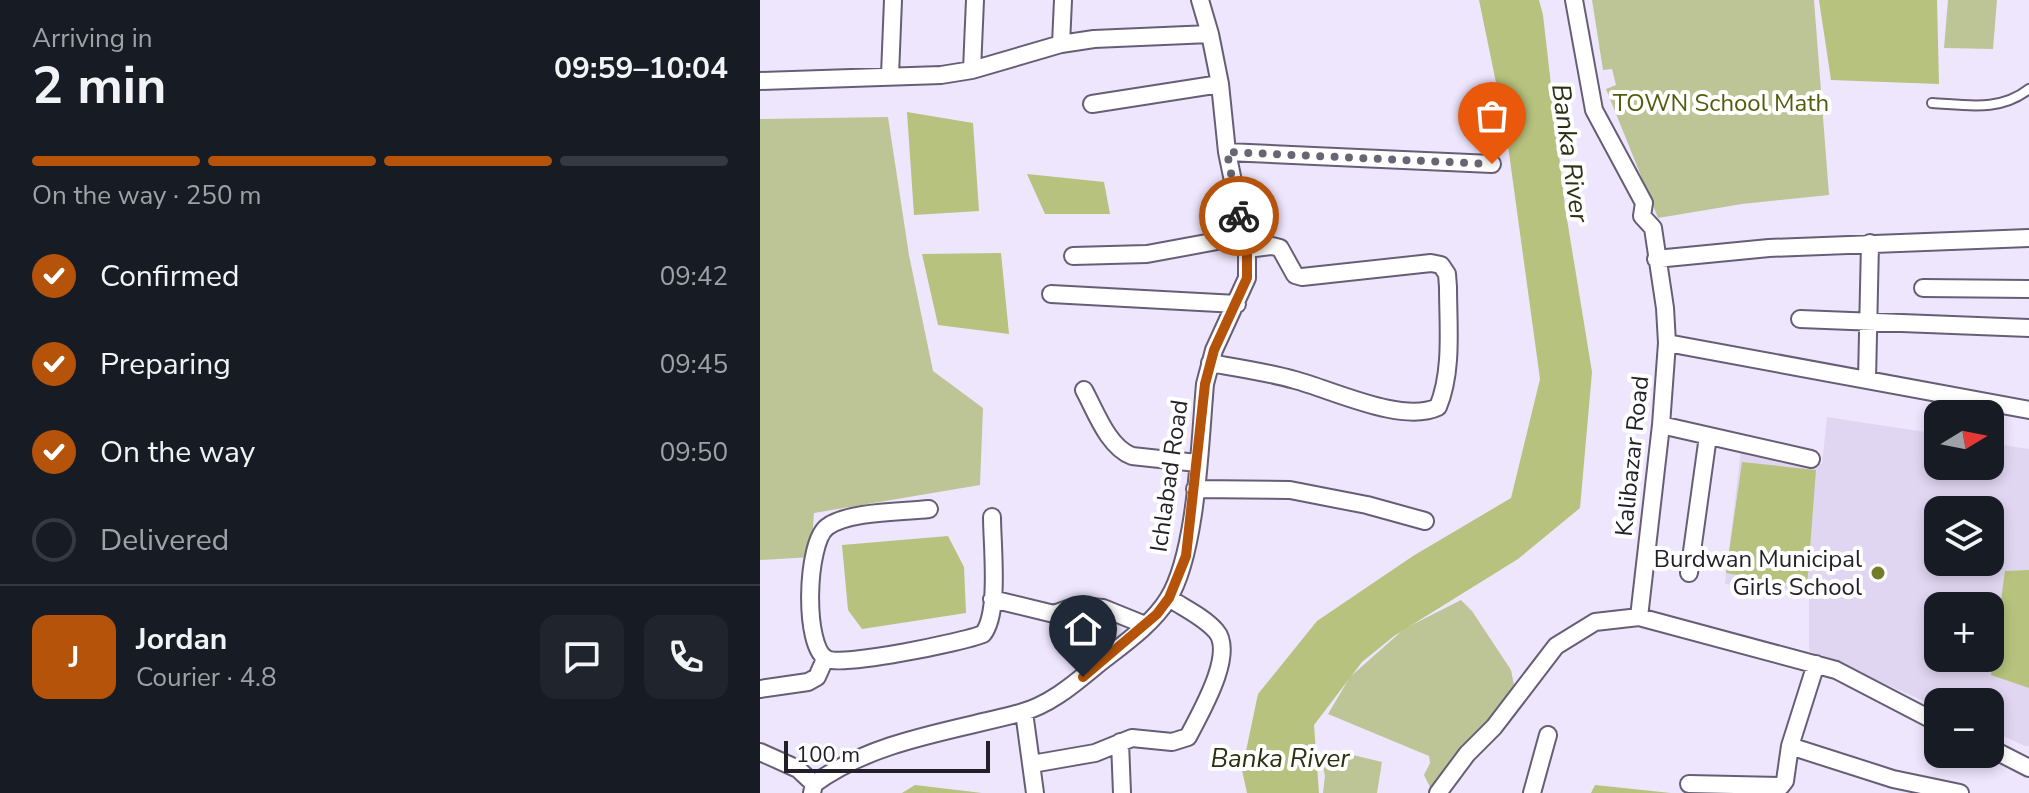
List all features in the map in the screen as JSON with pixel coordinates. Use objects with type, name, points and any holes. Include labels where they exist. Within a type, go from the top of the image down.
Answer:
[{"type":"street","points":[[890,75],[893,0]]},
{"type":"street","points":[[959,0],[975,0],[972,70]]},
{"type":"street","points":[[1061,44],[1063,0]]},
{"type":"street","name":"Ichlabad Road","points":[[813,789],[831,772],[877,753],[978,722],[1024,712],[1061,694],[1145,625],[1169,598],[1186,556],[1210,363],[1247,278],[1245,242],[1227,152],[1220,84],[1200,0]]},
{"type":"street","name":"Kalibazar Road","points":[[1574,0],[1594,110],[1644,203],[1642,216],[1653,228],[1665,308],[1667,343],[1661,425],[1639,617]]},
{"type":"street","points":[[760,81],[941,75],[972,70],[1061,44],[1094,39],[1210,34]]},
{"type":"street","points":[[1092,104],[1220,84]]},
{"type":"street","points":[[1227,152],[1492,164]]},
{"type":"street","points":[[1656,259],[1769,248],[2029,238]]},
{"type":"street","points":[[1073,256],[1147,254],[1245,242],[1280,248],[1295,275],[1302,277],[1431,263],[1441,265],[1447,274],[1447,370],[1443,396],[1438,407],[1428,412],[1394,410],[1294,379],[1210,363]]},
{"type":"street","points":[[1867,380],[1870,243]]},
{"type":"street","points":[[1923,288],[2029,289]]},
{"type":"street","points":[[1051,294],[1237,304]]},
{"type":"street","points":[[1800,319],[2029,328]]},
{"type":"street","points":[[1667,343],[2029,410]]},
{"type":"street","points":[[1084,390],[1122,452],[1132,456],[1197,463]]},
{"type":"street","points":[[1661,425],[1811,459]]},
{"type":"street","points":[[1689,573],[1708,436]]},
{"type":"street","points":[[1195,489],[1290,490],[1367,505],[1425,521]]},
{"type":"street","points":[[929,509],[849,518],[828,525],[823,531],[812,561],[810,587],[814,639],[818,652],[825,659],[851,660],[975,637],[987,630],[992,599],[992,517]]},
{"type":"street","points":[[1032,764],[1095,753],[1120,742],[1144,738],[1172,742],[1188,737],[1210,694],[1222,649],[1220,636],[1215,629],[1169,598]]},
{"type":"street","points":[[992,599],[1054,614],[1076,606],[1103,608],[1145,625]]},
{"type":"street","points":[[1438,793],[1556,646],[1595,622],[1639,617],[1816,664],[1836,670],[1924,716]]},
{"type":"street","points":[[760,689],[808,682],[817,677],[825,659]]},
{"type":"street","points":[[1689,784],[1781,786],[1785,781],[1790,746],[1816,664]]},
{"type":"street","points":[[1024,712],[1035,793]]},
{"type":"street","points":[[1532,793],[1548,735]]},
{"type":"street","points":[[1120,742],[1122,793]]},
{"type":"street","points":[[1790,746],[1893,779],[1960,793]]},
{"type":"street","points":[[760,752],[798,769],[813,789]]},
{"type":"street","points":[[2004,755],[2029,768]]},
{"type":"lane","points":[[1932,103],[2000,105],[2018,98],[2029,89]]},
{"type":"shaded area","name":"Burdwan Municipal Girls School","points":[[1827,417],[1924,432],[1924,480],[2004,480],[2004,445],[2029,449],[2029,746],[2004,736],[2004,688],[1924,688],[1924,701],[1809,651],[1809,593],[1725,584],[1741,449],[1822,464]]},
{"type":"green space","name":"TOWN School Math","points":[[1592,0],[1814,0],[1829,195],[1742,204],[1658,218],[1606,89],[1616,85],[1612,69],[1603,70]]},
{"type":"green space","points":[[1948,0],[1997,0],[1993,49],[1944,48]]},
{"type":"green space","points":[[888,117],[909,255],[933,371],[983,408],[980,485],[814,513],[811,557],[760,560],[760,119]]},
{"type":"green space","points":[[1461,600],[1472,611],[1511,670],[1515,690],[1437,787],[1431,789],[1424,775],[1430,763],[1429,756],[1328,714],[1350,677],[1404,629]]},
{"type":"green space","points":[[1353,755],[1382,762],[1377,793],[1323,793],[1325,776],[1321,757]]},
{"type":"water","name":"Banka River","points":[[1479,0],[1539,0],[1543,15],[1565,207],[1592,372],[1580,508],[1518,559],[1394,636],[1362,662],[1314,725],[1319,793],[1247,793],[1242,770],[1258,694],[1317,621],[1413,556],[1511,498],[1540,379],[1506,131]]},
{"type":"water","points":[[1819,0],[1937,0],[1939,84],[1831,80]]},
{"type":"water","points":[[907,112],[973,123],[979,211],[914,215]]},
{"type":"water","points":[[1027,174],[1104,182],[1110,214],[1045,214]]},
{"type":"water","points":[[1001,253],[1009,334],[938,325],[922,254]]},
{"type":"water","points":[[1742,462],[1816,470],[1807,587],[1726,573]]},
{"type":"water","points":[[948,536],[964,567],[966,613],[862,629],[848,610],[842,545]]},
{"type":"water","points":[[2029,570],[2029,688],[1991,675],[1991,672],[2004,672],[2002,592],[2005,571]]},
{"type":"water","points":[[915,785],[982,793],[902,793]]},
{"type":"water","points":[[1595,785],[1671,793],[1591,793]]},
{"type":"way so far","points":[[1239,216],[1227,152],[1492,164]]},
{"type":"place","name":"Burdwan Municipal Girls School","points":[[1878,573]]},
{"type":"route","points":[[1083,677],[1157,614],[1169,598],[1186,556],[1205,384],[1214,350],[1247,278],[1247,249],[1239,216]]}]
